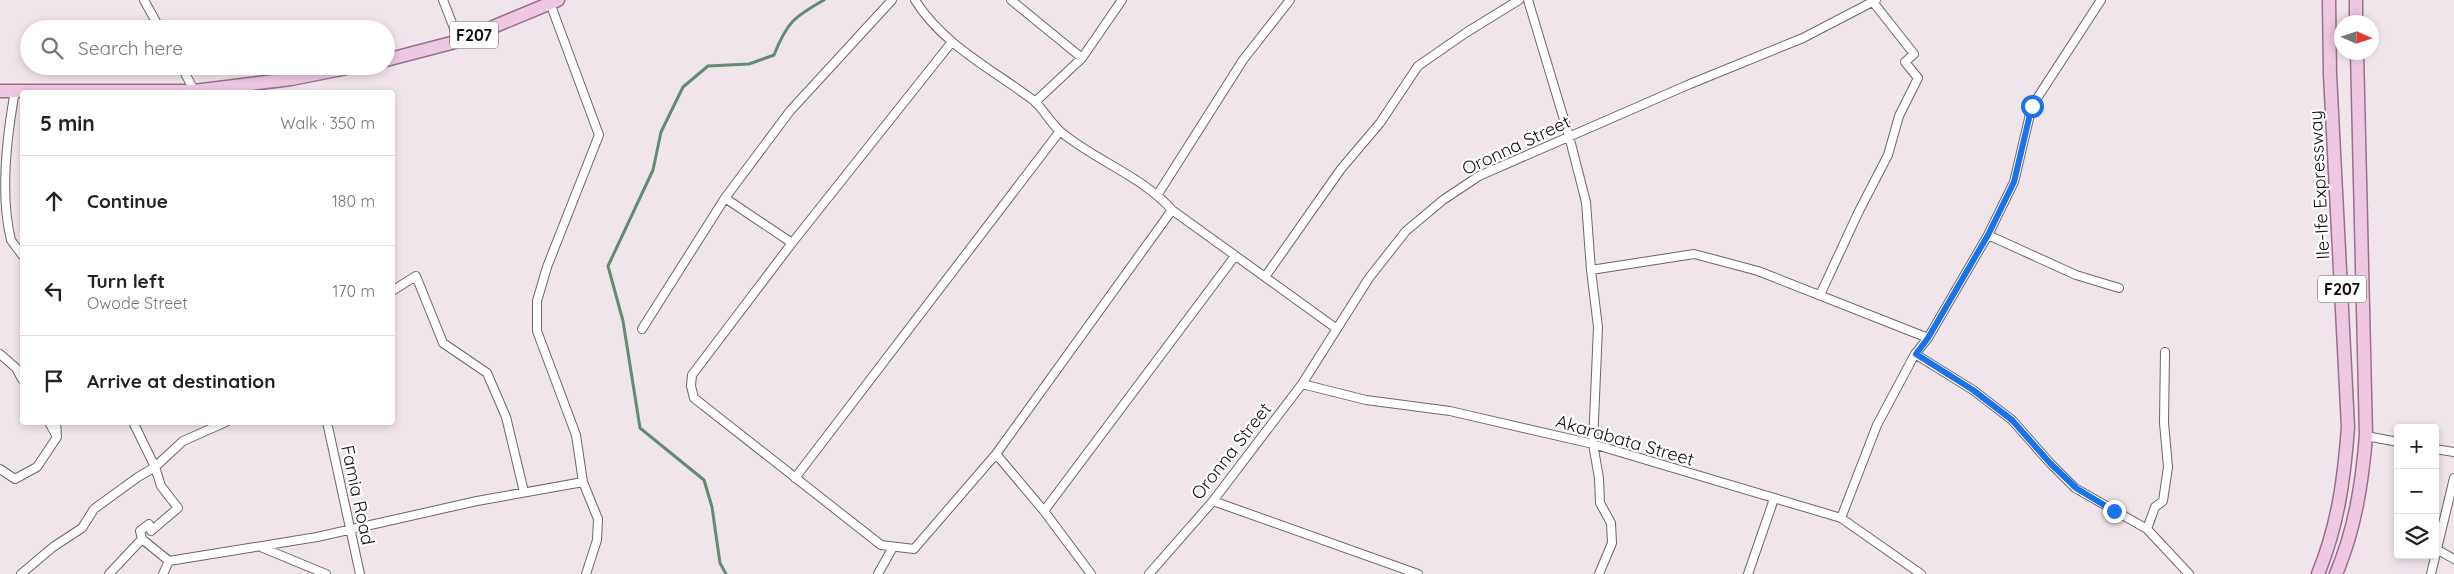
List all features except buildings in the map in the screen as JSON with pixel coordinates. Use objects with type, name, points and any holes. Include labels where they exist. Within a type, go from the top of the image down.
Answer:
[{"type":"main road","name":"Ile-Ife Expressway","points":[[2318,574],[2335,527],[2341,494],[2348,427],[2330,74],[2329,0]]},
{"type":"main road","points":[[2356,0],[2356,15]]},
{"type":"main road","name":"F207","points":[[395,58],[459,41],[554,1]]},
{"type":"main road","name":"F207","points":[[2336,574],[2352,530],[2362,485],[2366,436],[2357,60]]},
{"type":"main road","points":[[210,90],[311,75]]},
{"type":"main road","points":[[0,91],[20,91]]},
{"type":"street","points":[[144,0],[155,20]]},
{"type":"street","points":[[443,0],[459,41]]},
{"type":"street","points":[[642,329],[726,198],[790,111],[892,0]]},
{"type":"street","points":[[915,0],[930,21],[951,43],[1035,102],[1060,131],[1158,194],[1172,210],[1337,328]]},
{"type":"street","points":[[1011,0],[1082,58]]},
{"type":"street","points":[[1035,102],[1082,58],[1122,0]]},
{"type":"street","points":[[1158,194],[1243,60],[1290,0]]},
{"type":"street","points":[[1265,277],[1342,169],[1380,123],[1418,66],[1466,32],[1518,0]]},
{"type":"street","points":[[1528,0],[1569,136],[1586,202],[1591,270],[1598,326],[1593,444],[1599,478],[1600,503],[1609,516],[1612,528],[1612,543],[1599,574]]},
{"type":"street","points":[[1841,518],[1876,425],[1916,354],[1928,338],[1988,235],[2014,182],[2032,106],[2101,0]]},
{"type":"street","points":[[554,1],[599,135],[547,267],[537,301],[537,331],[576,435],[583,482],[598,519],[597,540],[586,574]]},
{"type":"street","points":[[1820,295],[1859,211],[1888,156],[1899,116],[1918,78],[1905,62],[1914,54],[1874,1]]},
{"type":"street","name":"Oronna Street","points":[[1149,574],[1213,501],[1302,384],[1369,278],[1406,231],[1442,200],[1479,176],[1569,136],[1803,38],[1874,1]]},
{"type":"street","points":[[951,43],[792,243],[692,375],[691,386],[694,398],[881,545],[914,549],[996,454],[1172,210]]},
{"type":"street","points":[[186,75],[194,90]]},
{"type":"street","points":[[15,91],[2,164],[2,197],[11,240],[20,252]]},
{"type":"street","points":[[795,478],[1060,131]]},
{"type":"street","points":[[726,198],[792,243]]},
{"type":"street","points":[[1988,235],[2076,275],[2119,288]]},
{"type":"street","points":[[1591,270],[1694,254],[1758,271],[1928,338]]},
{"type":"street","points":[[1044,511],[1235,256]]},
{"type":"street","points":[[395,289],[416,276],[443,343],[487,373],[506,417],[524,492]]},
{"type":"street","points":[[2147,529],[2155,507],[2163,501],[2168,467],[2164,423],[2165,352]]},
{"type":"street","points":[[0,354],[16,368],[20,375]]},
{"type":"street","points":[[1916,354],[1973,390],[2012,420],[2050,463],[2076,488],[2147,529],[2189,574]]},
{"type":"street","name":"Akarabata Street","points":[[1302,384],[1366,400],[1450,411],[1593,444],[1841,518],[1921,574]]},
{"type":"street","points":[[51,425],[58,437]]},
{"type":"street","points":[[0,469],[14,479],[37,467],[58,437],[56,425]]},
{"type":"street","points":[[134,425],[161,486],[178,508],[151,531],[149,524],[140,531],[142,539],[168,561],[261,548],[349,531],[524,492],[583,482]]},
{"type":"street","points":[[21,574],[53,547],[82,528],[94,509],[154,467],[183,441],[219,425]]},
{"type":"street","name":"Famia Road","points":[[328,425],[349,531],[360,574]]},
{"type":"street","points":[[2366,436],[2394,441]]},
{"type":"street","points":[[2439,450],[2454,452]]},
{"type":"street","points":[[996,454],[1044,511],[1091,574]]},
{"type":"street","points":[[2439,546],[2454,478]]},
{"type":"street","points":[[1748,574],[1774,499]]},
{"type":"street","points":[[1213,501],[1418,574]]},
{"type":"street","points":[[109,574],[142,539]]},
{"type":"street","points":[[878,574],[893,547]]},
{"type":"street","points":[[261,548],[326,574]]},
{"type":"street","points":[[2439,551],[2454,559]]},
{"type":"street","points":[[2431,574],[2435,559]]},
{"type":"street","points":[[162,574],[168,561]]},
{"type":"waterway","points":[[726,574],[720,563],[712,507],[704,480],[640,428],[623,321],[608,266],[653,170],[661,132],[683,87],[708,66],[749,64],[774,55],[783,35],[798,16],[824,0]]},
{"type":"route","points":[[2032,106],[2014,182],[1988,235],[1928,338],[1916,354],[1973,390],[2012,420],[2050,463],[2076,488],[2114,511]]}]
